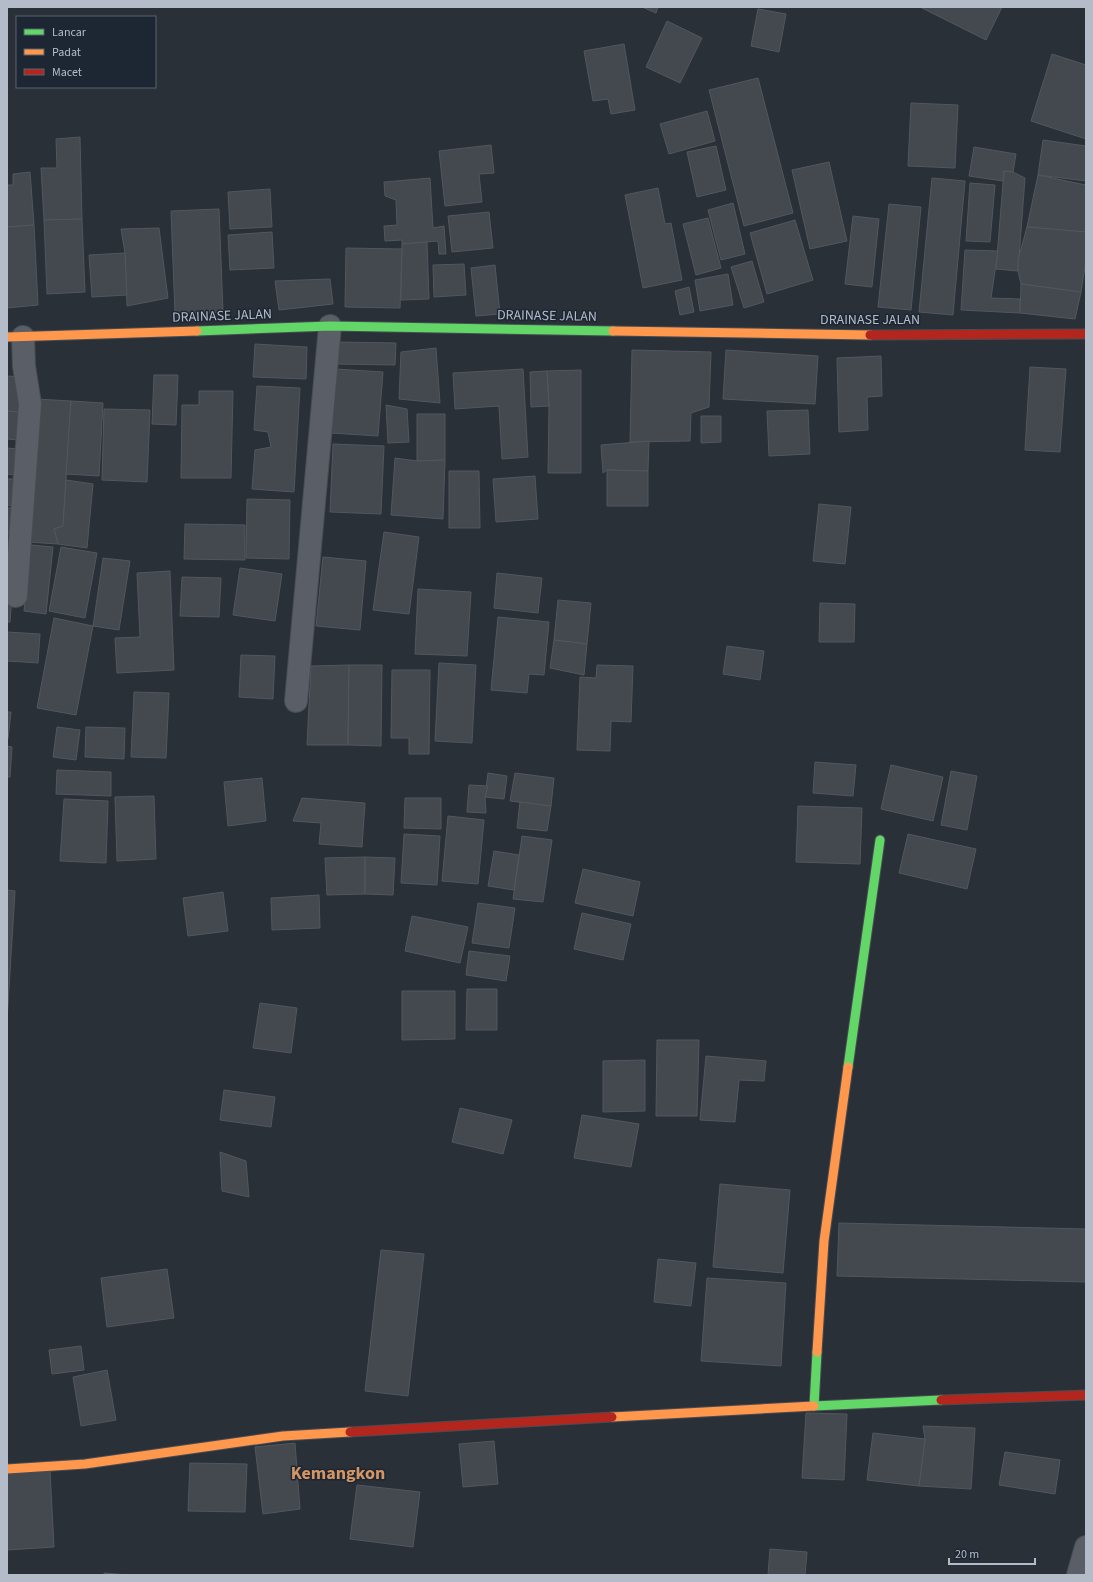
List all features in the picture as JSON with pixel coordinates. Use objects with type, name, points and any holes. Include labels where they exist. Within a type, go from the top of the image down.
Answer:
[{"type":"street","name":"DRAINASE JALAN","points":[[15,337],[330,326],[848,335],[1086,334]]},
{"type":"street","points":[[296,701],[330,326]]},
{"type":"street","points":[[15,337],[24,366],[30,404],[16,596]]},
{"type":"street","points":[[814,1406],[818,1311],[824,1241],[880,840]]},
{"type":"street","points":[[7,1470],[93,1463],[208,1448],[283,1436],[814,1406],[1004,1397],[1086,1395]]},
{"type":"street","points":[[1078,1575],[1086,1547]]},
{"type":"building","points":[[642,7],[658,7],[656,13]]},
{"type":"building","points":[[920,7],[1002,7],[986,40]]},
{"type":"building","points":[[758,9],[786,14],[779,52],[751,46]]},
{"type":"building","points":[[667,21],[702,38],[680,83],[646,67]]},
{"type":"building","points":[[624,44],[635,110],[611,114],[608,99],[593,101],[584,51]]},
{"type":"building","points":[[1052,54],[1086,65],[1086,139],[1031,121]]},
{"type":"building","points":[[758,78],[793,213],[744,226],[709,90]]},
{"type":"building","points":[[911,103],[958,105],[955,168],[908,166]]},
{"type":"building","points":[[707,111],[715,141],[669,154],[660,124]]},
{"type":"building","points":[[80,137],[82,219],[44,220],[41,168],[57,168],[56,139]]},
{"type":"building","points":[[1043,140],[1086,146],[1086,181],[1038,175]]},
{"type":"building","points":[[491,145],[494,173],[479,174],[482,202],[445,206],[439,151]]},
{"type":"building","points":[[716,146],[726,190],[697,197],[687,152]]},
{"type":"building","points":[[974,147],[1016,154],[1013,172],[1004,171],[1003,181],[969,176]]},
{"type":"building","points":[[829,162],[847,241],[810,249],[792,170]]},
{"type":"building","points":[[1004,171],[1013,172],[1025,178],[1018,271],[996,269]]},
{"type":"building","points":[[30,172],[34,225],[7,227],[7,185],[13,185],[13,174]]},
{"type":"building","points":[[1038,175],[1086,185],[1086,232],[1027,227]]},
{"type":"building","points":[[430,178],[433,228],[444,226],[446,254],[439,254],[438,241],[402,244],[402,240],[385,241],[384,226],[397,225],[396,200],[385,196],[384,182]]},
{"type":"building","points":[[932,178],[965,181],[953,315],[919,312]]},
{"type":"building","points":[[970,183],[995,185],[990,242],[966,241]]},
{"type":"building","points":[[658,188],[665,224],[671,223],[682,280],[643,288],[625,195]]},
{"type":"building","points":[[270,189],[272,227],[230,229],[228,192]]},
{"type":"building","points":[[733,203],[745,254],[721,260],[708,210]]},
{"type":"building","points":[[889,204],[921,207],[911,310],[878,307]]},
{"type":"building","points":[[219,209],[223,312],[175,314],[171,211]]},
{"type":"building","points":[[489,212],[493,248],[452,252],[448,216]]},
{"type":"building","points":[[853,216],[879,219],[872,287],[845,284]]},
{"type":"building","points":[[708,218],[721,268],[696,275],[683,224]]},
{"type":"building","points":[[82,219],[85,292],[47,294],[44,220]]},
{"type":"building","points":[[795,220],[813,280],[767,294],[750,233]]},
{"type":"building","points":[[34,225],[38,305],[7,308],[7,227]]},
{"type":"building","points":[[1027,227],[1086,232],[1086,260],[1081,292],[1021,284],[1018,271],[1018,260]]},
{"type":"building","points":[[159,228],[168,298],[127,306],[125,253],[121,229]]},
{"type":"building","points":[[272,232],[274,268],[230,270],[228,235]]},
{"type":"building","points":[[427,242],[429,299],[401,300],[402,244]]},
{"type":"building","points":[[346,248],[402,249],[400,308],[345,307]]},
{"type":"building","points":[[965,250],[998,251],[991,298],[1020,299],[1020,313],[961,310]]},
{"type":"building","points":[[125,253],[127,295],[92,297],[89,255]]},
{"type":"building","points":[[752,261],[764,302],[744,308],[731,267]]},
{"type":"building","points":[[464,264],[466,295],[434,297],[433,265]]},
{"type":"building","points":[[495,265],[500,314],[476,316],[471,268]]},
{"type":"building","points":[[728,274],[733,305],[700,311],[695,280]]},
{"type":"building","points":[[330,279],[333,304],[279,310],[275,281]]},
{"type":"building","points":[[1021,284],[1081,292],[1075,319],[1020,313]]},
{"type":"building","points":[[689,287],[694,312],[680,315],[675,291]]},
{"type":"building","points":[[337,342],[396,343],[395,365],[337,364]]},
{"type":"building","points":[[255,344],[307,347],[306,379],[253,377]]},
{"type":"building","points":[[436,348],[440,403],[399,399],[401,352]]},
{"type":"building","points":[[632,350],[711,352],[709,407],[691,413],[690,441],[630,442]]},
{"type":"building","points":[[726,350],[818,356],[815,404],[723,399]]},
{"type":"building","points":[[881,356],[882,396],[867,397],[868,430],[839,432],[837,358]]},
{"type":"building","points":[[1030,367],[1066,369],[1060,452],[1025,450]]},
{"type":"building","points":[[336,369],[383,372],[378,436],[331,433]]},
{"type":"building","points":[[523,369],[528,457],[502,459],[499,406],[455,409],[453,373]]},
{"type":"building","points":[[581,370],[581,473],[548,473],[549,406],[547,371]]},
{"type":"building","points":[[547,371],[549,406],[531,407],[530,372]]},
{"type":"building","points":[[154,375],[178,375],[176,425],[152,424]]},
{"type":"building","points":[[7,376],[22,377],[19,412],[7,411]]},
{"type":"building","points":[[257,386],[300,388],[294,492],[252,489],[255,450],[271,447],[268,432],[254,430]]},
{"type":"building","points":[[199,391],[233,391],[231,478],[181,478],[182,405],[199,405]]},
{"type":"building","points":[[36,399],[71,401],[63,526],[54,529],[58,544],[28,542]]},
{"type":"building","points":[[71,401],[103,403],[99,476],[66,474]]},
{"type":"building","points":[[386,405],[407,409],[409,442],[388,443]]},
{"type":"building","points":[[104,409],[150,410],[147,482],[102,480]]},
{"type":"building","points":[[808,410],[810,454],[769,456],[767,411]]},
{"type":"building","points":[[7,411],[19,412],[19,440],[7,439]]},
{"type":"building","points":[[417,414],[445,414],[445,460],[417,461]]},
{"type":"building","points":[[701,416],[721,416],[721,442],[701,443]]},
{"type":"building","points":[[649,441],[648,471],[607,470],[603,473],[601,445]]},
{"type":"building","points":[[333,444],[384,446],[381,514],[330,512]]},
{"type":"building","points":[[7,448],[19,449],[16,475],[7,474]]},
{"type":"building","points":[[395,458],[417,461],[445,460],[443,519],[391,515]]},
{"type":"building","points":[[607,470],[648,471],[648,506],[607,506]]},
{"type":"building","points":[[449,471],[479,471],[480,528],[449,528]]},
{"type":"building","points":[[535,476],[538,519],[496,522],[493,479]]},
{"type":"building","points":[[7,479],[15,479],[12,506],[7,505]]},
{"type":"building","points":[[66,480],[93,484],[87,548],[58,544],[54,529],[63,526]]},
{"type":"building","points":[[247,499],[290,500],[289,559],[246,558]]},
{"type":"building","points":[[819,504],[851,507],[845,564],[813,561]]},
{"type":"building","points":[[7,508],[12,508],[10,534],[7,534]]},
{"type":"building","points":[[185,524],[245,525],[245,560],[184,559]]},
{"type":"building","points":[[384,532],[419,537],[409,614],[373,610]]},
{"type":"building","points":[[7,541],[11,541],[7,569]]},
{"type":"building","points":[[31,545],[53,547],[46,614],[24,611]]},
{"type":"building","points":[[61,547],[97,553],[85,618],[49,611]]},
{"type":"building","points":[[323,557],[366,561],[360,630],[316,626]]},
{"type":"building","points":[[103,558],[130,561],[119,630],[93,626]]},
{"type":"building","points":[[240,568],[282,574],[275,621],[233,615]]},
{"type":"building","points":[[170,571],[174,670],[117,673],[115,638],[140,637],[137,573]]},
{"type":"building","points":[[497,573],[542,578],[538,613],[494,608]]},
{"type":"building","points":[[182,577],[221,578],[219,617],[180,616]]},
{"type":"building","points":[[418,589],[471,592],[467,656],[415,654]]},
{"type":"building","points":[[7,595],[12,595],[10,622],[7,622]]},
{"type":"building","points":[[558,600],[591,603],[587,644],[554,640]]},
{"type":"building","points":[[820,603],[855,604],[854,642],[819,642]]},
{"type":"building","points":[[498,617],[549,622],[544,675],[529,674],[527,693],[491,690]]},
{"type":"building","points":[[54,618],[93,626],[76,715],[37,708]]},
{"type":"building","points":[[7,632],[40,634],[38,663],[7,661]]},
{"type":"building","points":[[554,640],[587,644],[584,675],[550,668]]},
{"type":"building","points":[[727,646],[764,651],[760,680],[723,674]]},
{"type":"building","points":[[241,655],[275,656],[273,699],[239,697]]},
{"type":"building","points":[[439,663],[476,665],[472,743],[435,741]]},
{"type":"building","points":[[349,665],[348,745],[307,745],[311,666]]},
{"type":"building","points":[[349,665],[382,665],[381,746],[348,745]]},
{"type":"building","points":[[597,665],[633,666],[631,722],[611,721],[610,751],[577,750],[580,677],[596,678]]},
{"type":"building","points":[[392,670],[430,670],[429,754],[409,754],[409,738],[391,738]]},
{"type":"building","points":[[134,692],[169,693],[166,758],[131,757]]},
{"type":"building","points":[[7,712],[11,712],[8,739],[7,739]]},
{"type":"building","points":[[57,727],[80,730],[76,760],[53,757]]},
{"type":"building","points":[[86,727],[125,728],[124,759],[85,757]]},
{"type":"building","points":[[7,746],[12,747],[10,777],[7,777]]},
{"type":"building","points":[[815,762],[856,765],[853,796],[813,793]]},
{"type":"building","points":[[891,765],[943,777],[933,821],[881,809]]},
{"type":"building","points":[[57,770],[111,772],[111,796],[56,794]]},
{"type":"building","points":[[951,771],[977,776],[967,830],[941,825]]},
{"type":"building","points":[[488,773],[507,776],[504,799],[485,797]]},
{"type":"building","points":[[515,773],[554,778],[551,806],[510,801]]},
{"type":"building","points":[[262,778],[266,821],[228,826],[224,782]]},
{"type":"building","points":[[469,785],[488,786],[485,797],[486,813],[467,812]]},
{"type":"building","points":[[154,796],[156,859],[117,861],[115,797]]},
{"type":"building","points":[[302,798],[365,803],[362,847],[319,844],[321,823],[293,821]]},
{"type":"building","points":[[405,798],[441,798],[441,829],[404,828]]},
{"type":"building","points":[[64,799],[108,801],[106,863],[60,861]]},
{"type":"building","points":[[520,802],[551,806],[547,831],[517,828]]},
{"type":"building","points":[[798,806],[862,808],[860,864],[796,862]]},
{"type":"building","points":[[448,816],[484,820],[478,884],[442,881]]},
{"type":"building","points":[[404,834],[440,836],[437,885],[401,883]]},
{"type":"building","points":[[908,834],[976,849],[967,889],[899,873]]},
{"type":"building","points":[[522,836],[552,840],[543,902],[513,899]]},
{"type":"building","points":[[494,851],[519,855],[514,890],[488,886]]},
{"type":"building","points":[[365,857],[365,894],[327,895],[325,858]]},
{"type":"building","points":[[365,857],[395,858],[393,895],[365,894]]},
{"type":"building","points":[[583,869],[640,882],[633,916],[575,903]]},
{"type":"building","points":[[7,890],[15,891],[7,1021]]},
{"type":"building","points":[[223,892],[228,931],[188,936],[183,898]]},
{"type":"building","points":[[319,895],[320,928],[272,930],[271,898]]},
{"type":"building","points":[[478,903],[515,908],[509,948],[472,943]]},
{"type":"building","points":[[582,913],[631,924],[623,960],[574,949]]},
{"type":"building","points":[[412,916],[468,927],[460,963],[405,951]]},
{"type":"building","points":[[469,951],[510,956],[506,981],[466,975]]},
{"type":"building","points":[[467,989],[497,989],[497,1030],[466,1030]]},
{"type":"building","points":[[402,991],[455,991],[455,1039],[402,1040]]},
{"type":"building","points":[[260,1003],[297,1008],[291,1053],[253,1048]]},
{"type":"building","points":[[657,1040],[699,1040],[697,1116],[656,1116]]},
{"type":"building","points":[[706,1056],[766,1061],[764,1081],[739,1080],[735,1122],[700,1120]]},
{"type":"building","points":[[645,1060],[645,1111],[603,1112],[603,1061]]},
{"type":"building","points":[[224,1090],[275,1097],[271,1127],[220,1120]]},
{"type":"building","points":[[460,1108],[512,1120],[503,1154],[452,1142]]},
{"type":"building","points":[[582,1115],[639,1124],[631,1167],[574,1158]]},
{"type":"building","points":[[220,1152],[246,1161],[249,1197],[222,1191]]},
{"type":"building","points":[[720,1184],[790,1190],[783,1273],[713,1267]]},
{"type":"building","points":[[839,1223],[1086,1229],[1086,1282],[837,1276]]},
{"type":"building","points":[[381,1250],[424,1254],[408,1396],[365,1391]]},
{"type":"building","points":[[658,1259],[696,1263],[691,1306],[654,1302]]},
{"type":"building","points":[[167,1269],[174,1318],[107,1327],[101,1278]]},
{"type":"building","points":[[707,1278],[786,1283],[781,1366],[701,1361]]},
{"type":"building","points":[[81,1346],[84,1370],[52,1374],[49,1350]]},
{"type":"building","points":[[107,1370],[116,1420],[81,1426],[73,1377]]},
{"type":"building","points":[[806,1413],[847,1414],[844,1480],[802,1478]]},
{"type":"building","points":[[923,1426],[975,1428],[971,1489],[919,1486],[925,1439]]},
{"type":"building","points":[[873,1433],[925,1439],[919,1486],[867,1480]]},
{"type":"building","points":[[494,1441],[498,1484],[463,1487],[459,1444]]},
{"type":"building","points":[[295,1443],[300,1509],[263,1514],[255,1447]]},
{"type":"building","points":[[1005,1452],[1060,1460],[1055,1494],[999,1485]]},
{"type":"building","points":[[190,1463],[247,1464],[245,1512],[188,1511]]},
{"type":"building","points":[[50,1471],[54,1547],[7,1550],[7,1474]]},
{"type":"building","points":[[357,1485],[420,1492],[413,1547],[350,1539]]},
{"type":"building","points":[[770,1549],[807,1552],[805,1575],[768,1575]]},
{"type":"building","points":[[104,1573],[128,1575],[104,1575]]},
{"type":"traffic: fast","points":[[197,331],[330,326],[613,331]]},
{"type":"traffic: fast","points":[[848,1067],[880,840]]},
{"type":"traffic: fast","points":[[817,1352],[814,1406],[941,1400]]},
{"type":"traffic: slow","points":[[7,337],[197,331]]},
{"type":"traffic: slow","points":[[613,331],[870,335]]},
{"type":"traffic: slow","points":[[817,1352],[824,1241],[848,1067]]},
{"type":"traffic: slow","points":[[612,1417],[814,1406]]},
{"type":"traffic: slow","points":[[7,1469],[85,1464],[283,1436],[350,1432]]},
{"type":"traffic: jam","points":[[870,335],[1086,334]]},
{"type":"traffic: jam","points":[[941,1400],[1086,1395]]},
{"type":"traffic: jam","points":[[350,1432],[612,1417]]},
{"type":"district","name":"Kemangkon","points":[[338,1473]]}]
